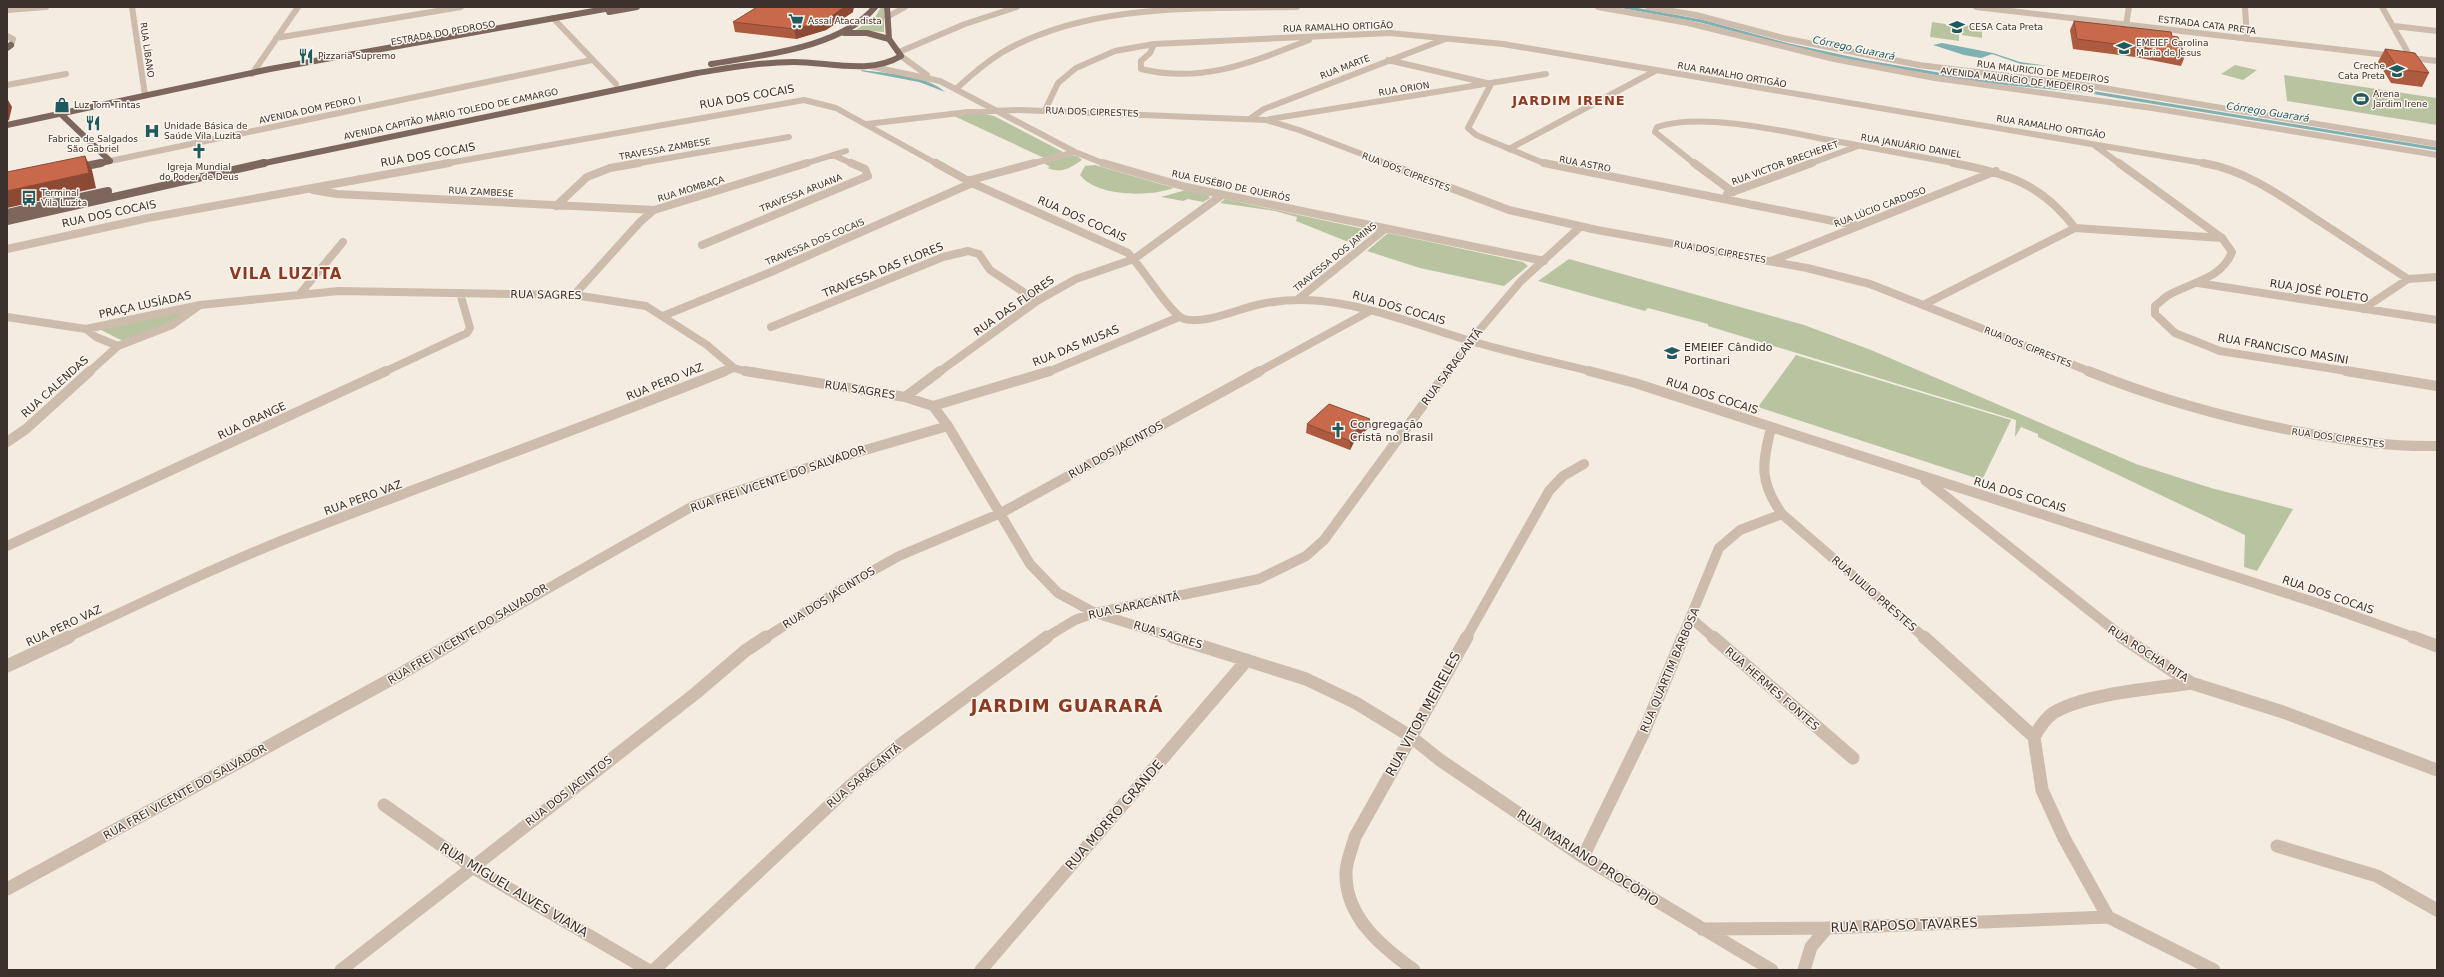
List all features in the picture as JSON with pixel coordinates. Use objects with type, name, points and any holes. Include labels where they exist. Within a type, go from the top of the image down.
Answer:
[{"type":"main road","name":"ESTRADA DO PEDROSO","points":[[555,20],[616,7]]},
{"type":"main road","name":"ESTRADA DO PEDROSO","points":[[7,125],[252,74],[274,72],[555,20],[637,7]]},
{"type":"main road","points":[[840,34],[866,19],[875,7]]},
{"type":"main road","name":"RUA EUSÉBIO DE QUEIRÓS","points":[[887,7],[889,39],[900,54]]},
{"type":"main road","points":[[840,34],[867,33],[889,39]]},
{"type":"main road","name":"AVENIDA CAPITÃO MÁRIO TOLEDO DE CAMARGO","points":[[7,214],[231,164],[817,42],[840,34]]},
{"type":"main road","points":[[810,61],[803,58],[802,53],[817,42]]},
{"type":"main road","name":"AVENIDA CAPITÃO MÁRIO TOLEDO DE CAMARGO","points":[[7,221],[216,173],[689,75],[746,66],[810,61],[869,66],[891,62],[900,54]]},
{"type":"main road","points":[[61,114],[110,161]]},
{"type":"main road","name":"AVENIDA DOM PEDRO I","points":[[67,170],[110,161]]},
{"type":"street","points":[[7,10],[46,7]]},
{"type":"street","name":"RUA LÍBANO","points":[[132,7],[145,96]]},
{"type":"street","points":[[252,74],[298,7]]},
{"type":"street","points":[[276,38],[461,7]]},
{"type":"street","points":[[887,17],[906,7]]},
{"type":"street","points":[[900,54],[965,24],[1017,7]]},
{"type":"street","points":[[956,89],[998,55],[1057,30],[1108,17],[1173,9],[1297,7]]},
{"type":"street","name":"AVENIDA MAURÍCIO DE MEDEIROS","points":[[1602,7],[1688,23],[1827,57],[1935,78],[2089,98],[2437,155]]},
{"type":"street","name":"RUA MAURICIO DE MEDEIROS","points":[[1648,7],[1696,15],[1789,39],[1919,65],[2091,86],[2437,144]]},
{"type":"street","name":"ESTRADA CATA PRETA","points":[[1976,7],[2054,13],[2126,25],[2437,61]]},
{"type":"street","points":[[2126,25],[2129,7]]},
{"type":"street","points":[[2245,7],[2247,39]]},
{"type":"street","points":[[2382,7],[2412,58]]},
{"type":"street","points":[[555,20],[616,84]]},
{"type":"street","points":[[2394,26],[2437,31]]},
{"type":"street","name":"RUA RAMALHO ORTIGÃO","points":[[1045,110],[1058,83],[1076,68],[1115,51],[1154,44],[1390,33],[1449,37],[2091,143],[2232,169],[2273,191],[2408,279]]},
{"type":"street","points":[[7,36],[13,40],[8,46]]},
{"type":"street","points":[[1154,44],[1150,53],[1141,62],[1141,69],[1159,74],[1198,75],[1230,69],[1319,37]]},
{"type":"street","name":"RUA MARTE","points":[[1251,118],[1264,109],[1449,37]]},
{"type":"street","name":"RUA EUSÉBIO DE QUEIRÓS","points":[[900,54],[932,78],[956,89],[992,110],[1075,152],[1125,171],[1222,195],[1544,261]]},
{"type":"street","name":"AVENIDA DOM PEDRO I","points":[[110,161],[592,60]]},
{"type":"street","points":[[1388,60],[1491,84]]},
{"type":"street","name":"RUA EUSÉBIO DE QUEIRÓS","points":[[869,66],[932,78]]},
{"type":"street","points":[[1509,149],[1655,71]]},
{"type":"street","points":[[7,85],[66,74]]},
{"type":"street","name":"RUA ORION","points":[[1266,120],[1546,74]]},
{"type":"street","name":"RUA ASTRO","points":[[1491,84],[1468,128],[1476,135],[1551,166],[1858,226]]},
{"type":"street","points":[[2089,98],[2091,86]]},
{"type":"street","name":"RUA DOS COCAIS","points":[[7,249],[148,218],[308,188],[795,100],[811,100],[830,105],[970,182],[1107,242],[1134,259],[1174,313],[1179,317],[1193,320],[1204,319],[1260,304],[1297,300],[1321,301],[1370,311],[1470,341],[1621,379],[1921,477],[2319,604],[2437,646]]},
{"type":"street","name":"RUA DOS CIPRESTES","points":[[866,124],[992,110],[1045,110],[1251,118],[1266,120],[1299,130],[1509,210],[1580,227],[1771,261],[1870,284],[2120,384],[2186,406],[2246,422],[2354,442],[2405,447],[2437,446]]},
{"type":"street","name":"RUA JANUÁRIO DANIEL","points":[[1733,192],[1662,139],[1656,132],[1658,127],[1669,123],[1720,123],[1763,127],[1996,171],[2016,178],[2042,191],[2061,208],[2076,228]]},
{"type":"street","name":"TRAVESSA ZAMBESE","points":[[556,206],[586,177],[610,168],[789,137]]},
{"type":"street","name":"RUA FRANCISCO MASINI","points":[[2091,143],[2222,238],[2232,252],[2231,257],[2226,263],[2198,283],[2167,296],[2155,306],[2155,314],[2175,333],[2194,342],[2242,355],[2437,386]]},
{"type":"street","name":"RUA VICTOR BRECHERET","points":[[1718,198],[1859,146]]},
{"type":"street","name":"RUA MOMBAÇA","points":[[574,296],[640,222],[654,210],[702,198],[846,152]]},
{"type":"street","name":"TRAVESSA DOS COCAIS","points":[[663,316],[771,272],[970,182],[1075,152]]},
{"type":"street","name":"TRAVESSA ARUANA","points":[[702,245],[868,176],[865,169],[833,155]]},
{"type":"street","name":"RUA LÚCIO CARDOSO","points":[[1771,261],[1996,171]]},
{"type":"street","name":"RUA ZAMBESE","points":[[308,188],[337,194],[654,210]]},
{"type":"street","name":"RUA DAS FLORES","points":[[905,397],[1037,301],[1076,279],[1134,259],[1222,195]]},
{"type":"street","name":"RUA SARACANTÃ","points":[[654,970],[850,786],[883,759],[1047,637],[1075,620],[1095,613],[1227,587],[1259,579],[1306,556],[1329,534],[1470,341],[1521,281],[1580,227]]},
{"type":"street","points":[[1923,305],[2076,228],[2222,238]]},
{"type":"street","name":"TRAVESSA DOS JAMINS","points":[[1297,300],[1385,229]]},
{"type":"street","points":[[299,295],[343,242]]},
{"type":"street","name":"TRAVESSA DAS FLORES","points":[[772,327],[943,257],[964,251],[979,254],[990,270],[1037,301]]},
{"type":"street","points":[[2363,309],[2408,279],[2437,276]]},
{"type":"street","name":"RUA JOSÉ POLETO","points":[[2198,283],[2437,320]]},
{"type":"street","name":"RUA SAGRES","points":[[200,305],[339,291],[460,292],[574,296],[646,306],[708,345],[734,368],[750,372],[905,397],[933,406],[948,426],[1030,564],[1043,580],[1058,593],[1095,613],[1247,660],[1306,680],[1335,692],[1410,736]]},
{"type":"street","name":"RUA ORANGE","points":[[7,546],[276,424],[467,333],[470,328],[460,292]]},
{"type":"street","name":"PRAÇA LUSÍADAS","points":[[86,329],[200,305]]},
{"type":"street","name":"PRAÇA LUSÍADAS","points":[[86,329],[96,337],[118,346],[160,332],[177,323],[200,305]]},
{"type":"street","name":"RUA DOS JACINTOS","points":[[341,970],[696,693],[745,651],[854,581],[899,556],[1001,513],[1370,311]]},
{"type":"street","points":[[7,317],[86,329]]},
{"type":"street","name":"RUA DAS MUSAS","points":[[933,406],[1049,372],[1179,317]]},
{"type":"street","name":"RUA CALENDAS","points":[[7,442],[26,430],[118,346]]},
{"type":"street","name":"RUA PERO VAZ","points":[[7,666],[224,565],[301,533],[552,440],[734,368]]},
{"type":"street","name":"RUA FREI VICENTE DO SALVADOR","points":[[7,889],[398,676],[555,582],[693,506],[834,459],[948,426]]},
{"type":"street","name":"RUA JULIO PRESTES","points":[[1771,428],[1762,465],[1762,481],[1770,499],[1782,514],[1942,653],[2034,737]]},
{"type":"street","name":"RUA VITOR MEIRELES","points":[[1414,970],[1390,953],[1358,917],[1348,897],[1346,874],[1355,838],[1410,736],[1549,491],[1563,476],[1584,464]]},
{"type":"street","name":"RUA ROCHA PITA","points":[[1921,477],[2111,630],[2191,683],[2284,712],[2437,770]]},
{"type":"street","name":"RUA QUARTIM BARBOSA","points":[[1583,857],[1644,734],[1692,619],[1719,548],[1736,532],[1782,514]]},
{"type":"street","name":"RUA HERMES FONTES","points":[[1692,619],[1853,758]]},
{"type":"street","name":"RUA MORRO GRANDE","points":[[982,970],[1247,660]]},
{"type":"street","points":[[2191,683],[2124,694],[2055,712],[2042,725],[2034,737],[2042,790],[2064,838],[2108,917],[2214,970]]},
{"type":"street","name":"RUA MARIANO PROCÓPIO","points":[[1410,736],[1440,760],[1583,857],[1701,930],[1772,970]]},
{"type":"street","name":"RUA MIGUEL ALVES VIANA","points":[[384,805],[472,867],[648,970]]},
{"type":"street","points":[[2277,846],[2377,876],[2437,910]]},
{"type":"street","name":"RUA RAPOSO TAVARES","points":[[1701,930],[1827,928],[2108,917]]},
{"type":"street","points":[[1804,970],[1806,954],[1814,939],[1827,928]]},
{"type":"green space","points":[[881,7],[884,7],[884,32],[856,30],[875,17]]},
{"type":"green space","points":[[1932,22],[1959,26],[1959,41],[1930,37]]},
{"type":"green space","points":[[1963,25],[1982,27],[1982,38],[1962,35]]},
{"type":"green space","points":[[2235,65],[2257,70],[2243,80],[2221,74]]},
{"type":"green space","name":"Arena Jardim Irene","points":[[2284,75],[2436,98],[2437,125],[2287,101]]},
{"type":"green space","points":[[981,113],[994,116],[1063,152],[1044,158],[954,116]]},
{"type":"green space","points":[[1070,156],[1077,156],[1082,160],[1070,168],[1062,170],[1052,170],[1047,168],[1050,167],[1044,163]]},
{"type":"green space","points":[[1095,165],[1174,188],[1138,194],[1098,188],[1080,175],[1085,166]]},
{"type":"green space","points":[[1186,190],[1207,194],[1210,198],[1203,202],[1188,199],[1183,201],[1161,197]]},
{"type":"green space","points":[[1225,199],[1364,229],[1370,233],[1356,245],[1296,221],[1297,217],[1275,211],[1220,203]]},
{"type":"green space","points":[[1388,233],[1523,262],[1528,266],[1504,286],[1420,268],[1367,251]]},
{"type":"green space","points":[[1569,259],[1804,325],[1871,350],[2136,464],[2211,488],[2293,509],[2257,571],[2244,567],[2245,535],[2038,437],[2038,434],[2021,427],[2015,437],[2016,420],[1708,326],[1708,324],[1648,308],[1645,311],[1538,281]]},
{"type":"green space","points":[[186,311],[171,322],[123,341],[99,329]]},
{"type":"green space","points":[[1796,355],[2011,420],[1982,480],[1758,407]]},
{"type":"water","points":[[1942,43],[1993,53],[2020,62],[2049,66],[2021,64],[1992,54],[1981,58],[1964,55],[1933,45]]},
{"type":"water","points":[[861,71],[917,78],[937,86],[945,92],[919,82]]},
{"type":"building","points":[[757,7],[844,7],[825,21],[794,29],[733,22]]},
{"type":"building","points":[[2074,21],[2171,32],[2172,36],[2178,37],[2185,56],[2139,47],[2077,39]]},
{"type":"building","points":[[2385,49],[2415,53],[2429,73],[2398,69]]},
{"type":"building","points":[[85,156],[89,173],[7,191],[7,172]]},
{"type":"building","points":[[1329,404],[1370,419],[1357,429],[1350,441],[1307,424]]},
{"type":"waterway","name":"Córrego Guarará","points":[[1624,7],[1701,21],[1789,45],[1868,62],[1980,81],[2082,91]]},
{"type":"waterway","name":"Córrego Guarará","points":[[2096,93],[2437,149]]},
{"type":"place","name":"Assaí Atacadista","points":[[796,21]]},
{"type":"place","name":"CESA Cata Preta","points":[[1957,27]]},
{"type":"place","name":"EMEIEF Carolina Maria de Jesus","points":[[2124,48]]},
{"type":"place","name":"Pizzaria Supremo","points":[[306,56]]},
{"type":"place","name":"Creche Cata Preta","points":[[2397,71]]},
{"type":"place","name":"Arena Jardim Irene","points":[[2361,99]]},
{"type":"place","name":"Luz Tom Tintas","points":[[62,105]]},
{"type":"place","name":"Fabrica de Salgados São Gabriel","points":[[93,123]]},
{"type":"place","name":"Unidade Básica de Saúde Vila Luzita","points":[[152,131]]},
{"type":"place","name":"Igreja Mundial do Poder de Deus","points":[[199,151]]},
{"type":"place","name":"Terminal Vila Luzita","points":[[29,198]]},
{"type":"place","name":"EMEIEF Cândido Portinari","points":[[1672,353]]},
{"type":"place","name":"Congregação Cristã no Brasil","points":[[1338,430]]},
{"type":"district","name":"JARDIM IRENE","points":[[1569,100]]},
{"type":"district","name":"VILA LUZITA","points":[[286,274]]},
{"type":"district","name":"JARDIM GUARARÁ","points":[[1067,705]]}]
